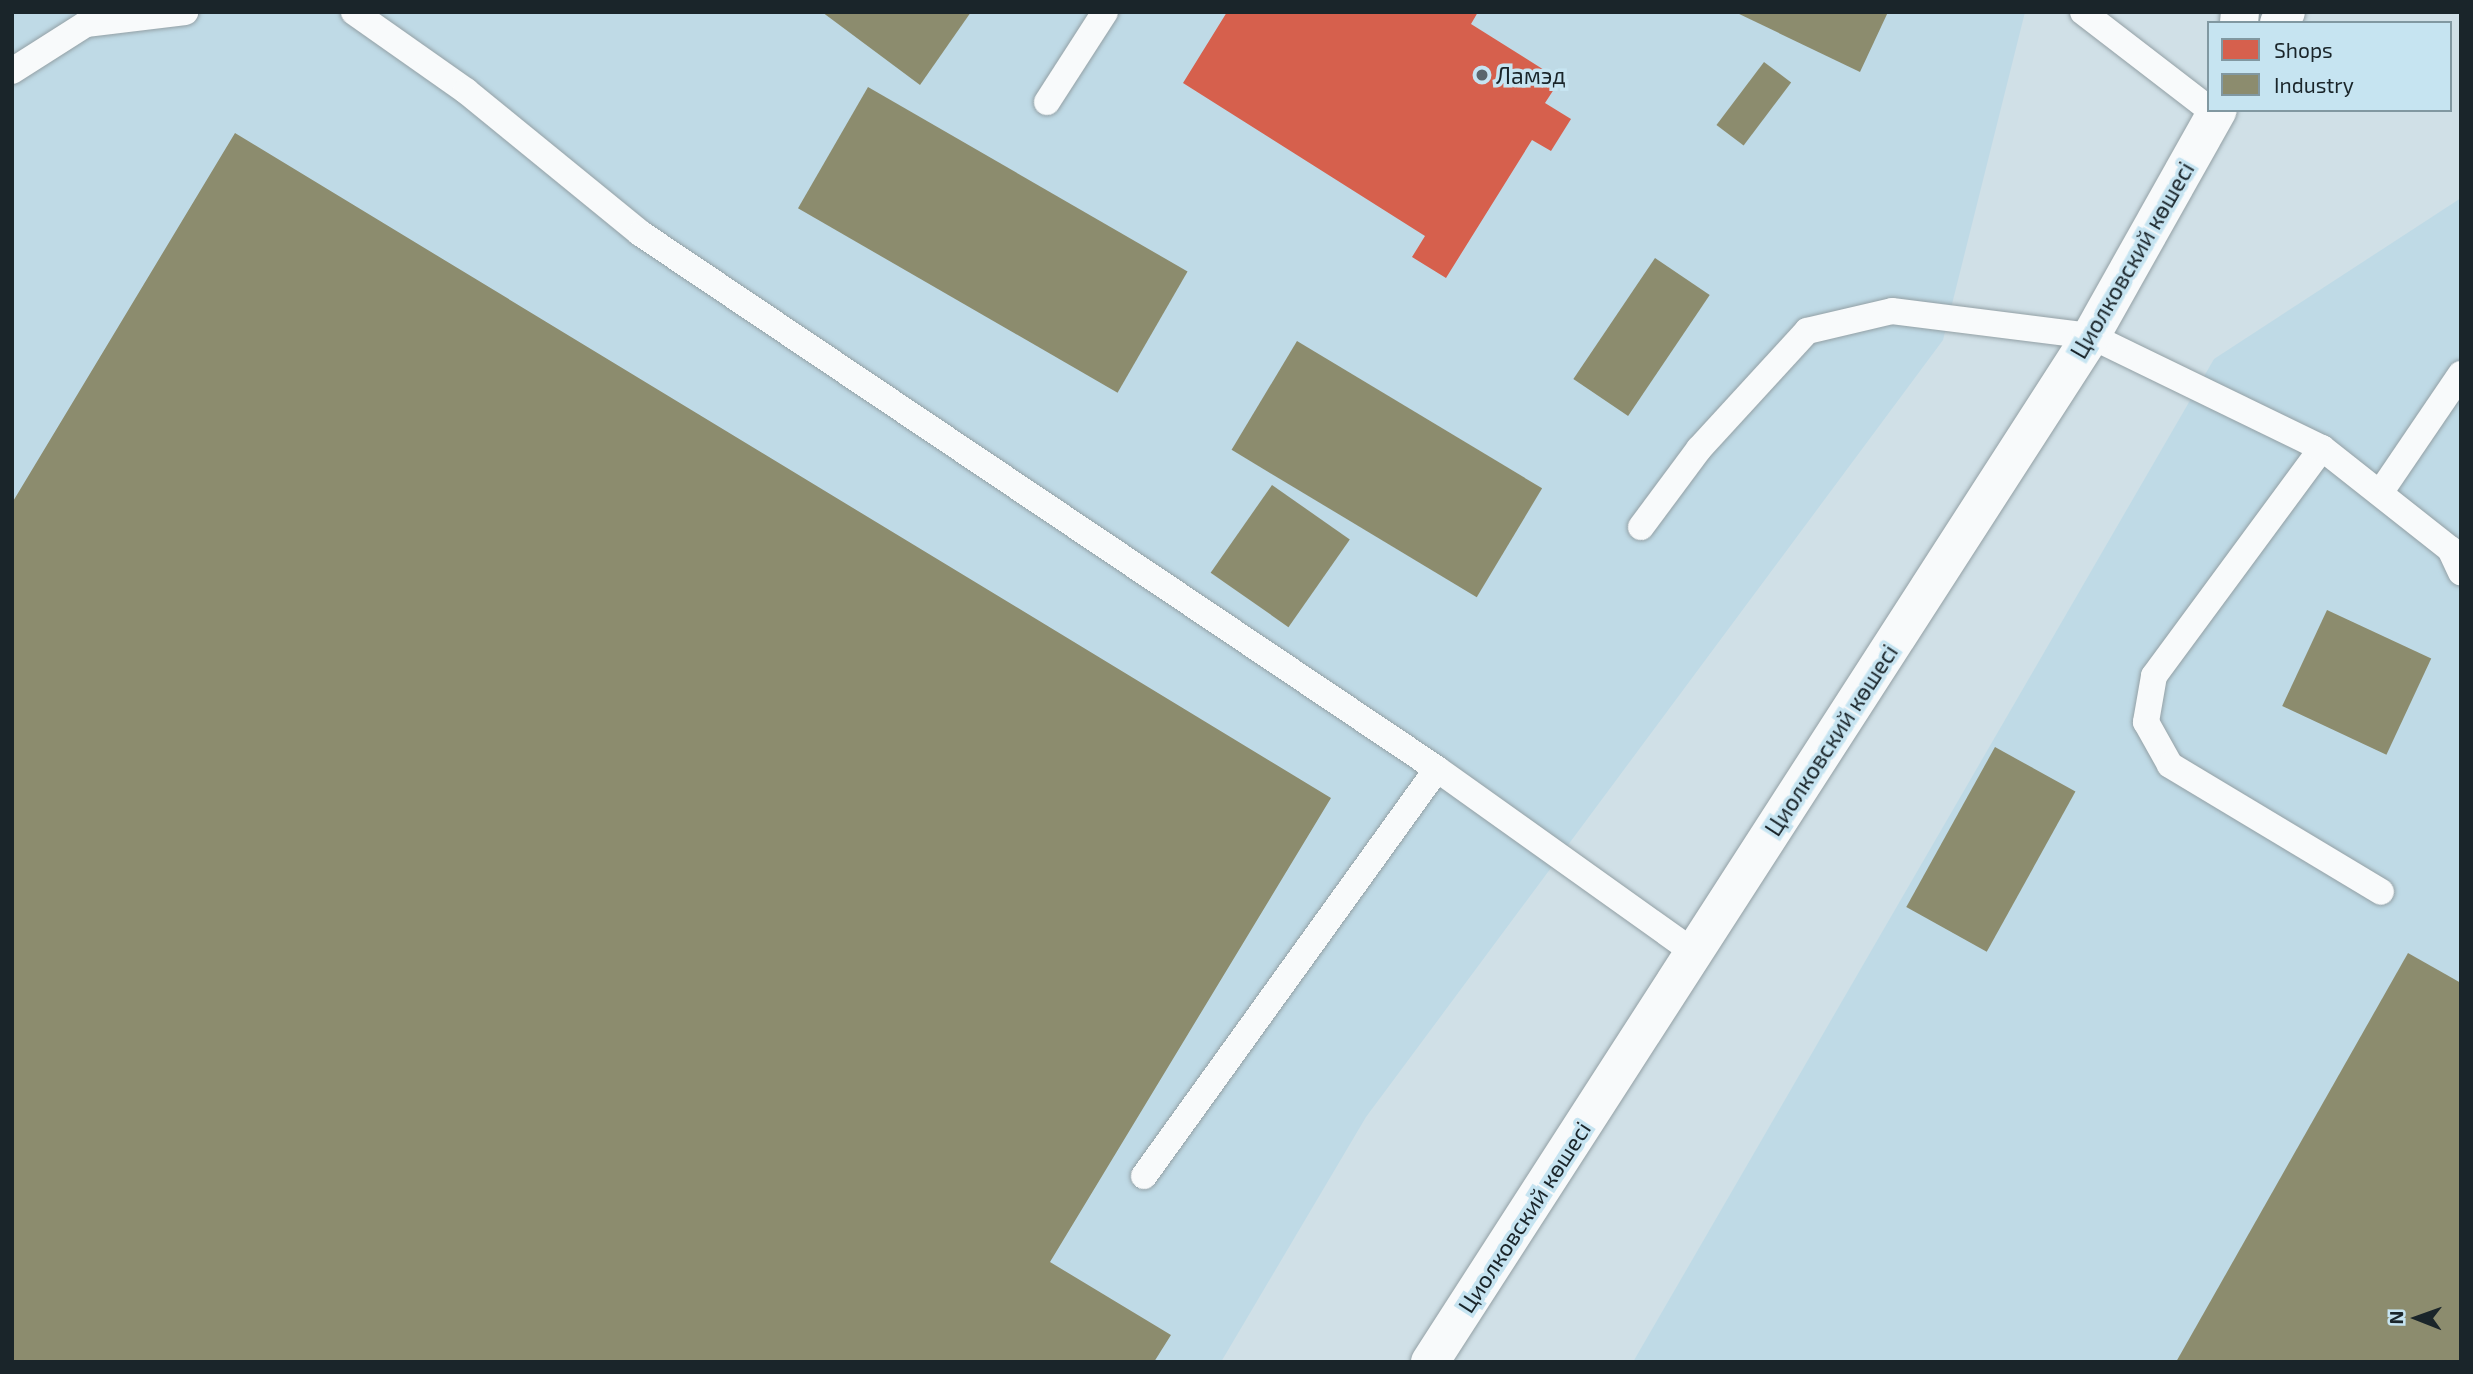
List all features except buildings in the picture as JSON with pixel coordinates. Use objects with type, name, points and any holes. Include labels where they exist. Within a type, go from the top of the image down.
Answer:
[{"type":"street","name":"Циолковский көшесі","points":[[1430,1362],[2091,336],[2212,112]]},
{"type":"lane","points":[[12,71],[86,24],[184,12]]},
{"type":"lane","points":[[354,12],[466,90],[640,233],[1437,769],[1694,952]]},
{"type":"lane","points":[[1047,103],[1105,12]]},
{"type":"lane","points":[[2083,12],[2207,106]]},
{"type":"lane","points":[[1641,527],[1699,449],[1807,331],[1892,311],[2091,336],[2322,448],[2455,546],[2461,573]]},
{"type":"lane","points":[[2380,493],[2461,374]]},
{"type":"lane","points":[[2322,448],[2154,676],[2146,722],[2170,765],[2381,892]]},
{"type":"lane","points":[[1144,1176],[1437,769]]},
{"type":"shaded area","points":[[12,12],[2025,12],[1943,340],[1366,1117],[1221,1362],[12,1362]]},
{"type":"shaded area","points":[[2461,198],[2461,1362],[1633,1362],[2214,359]]},
{"type":"place","name":"Ламэд","points":[[1482,75]]}]
